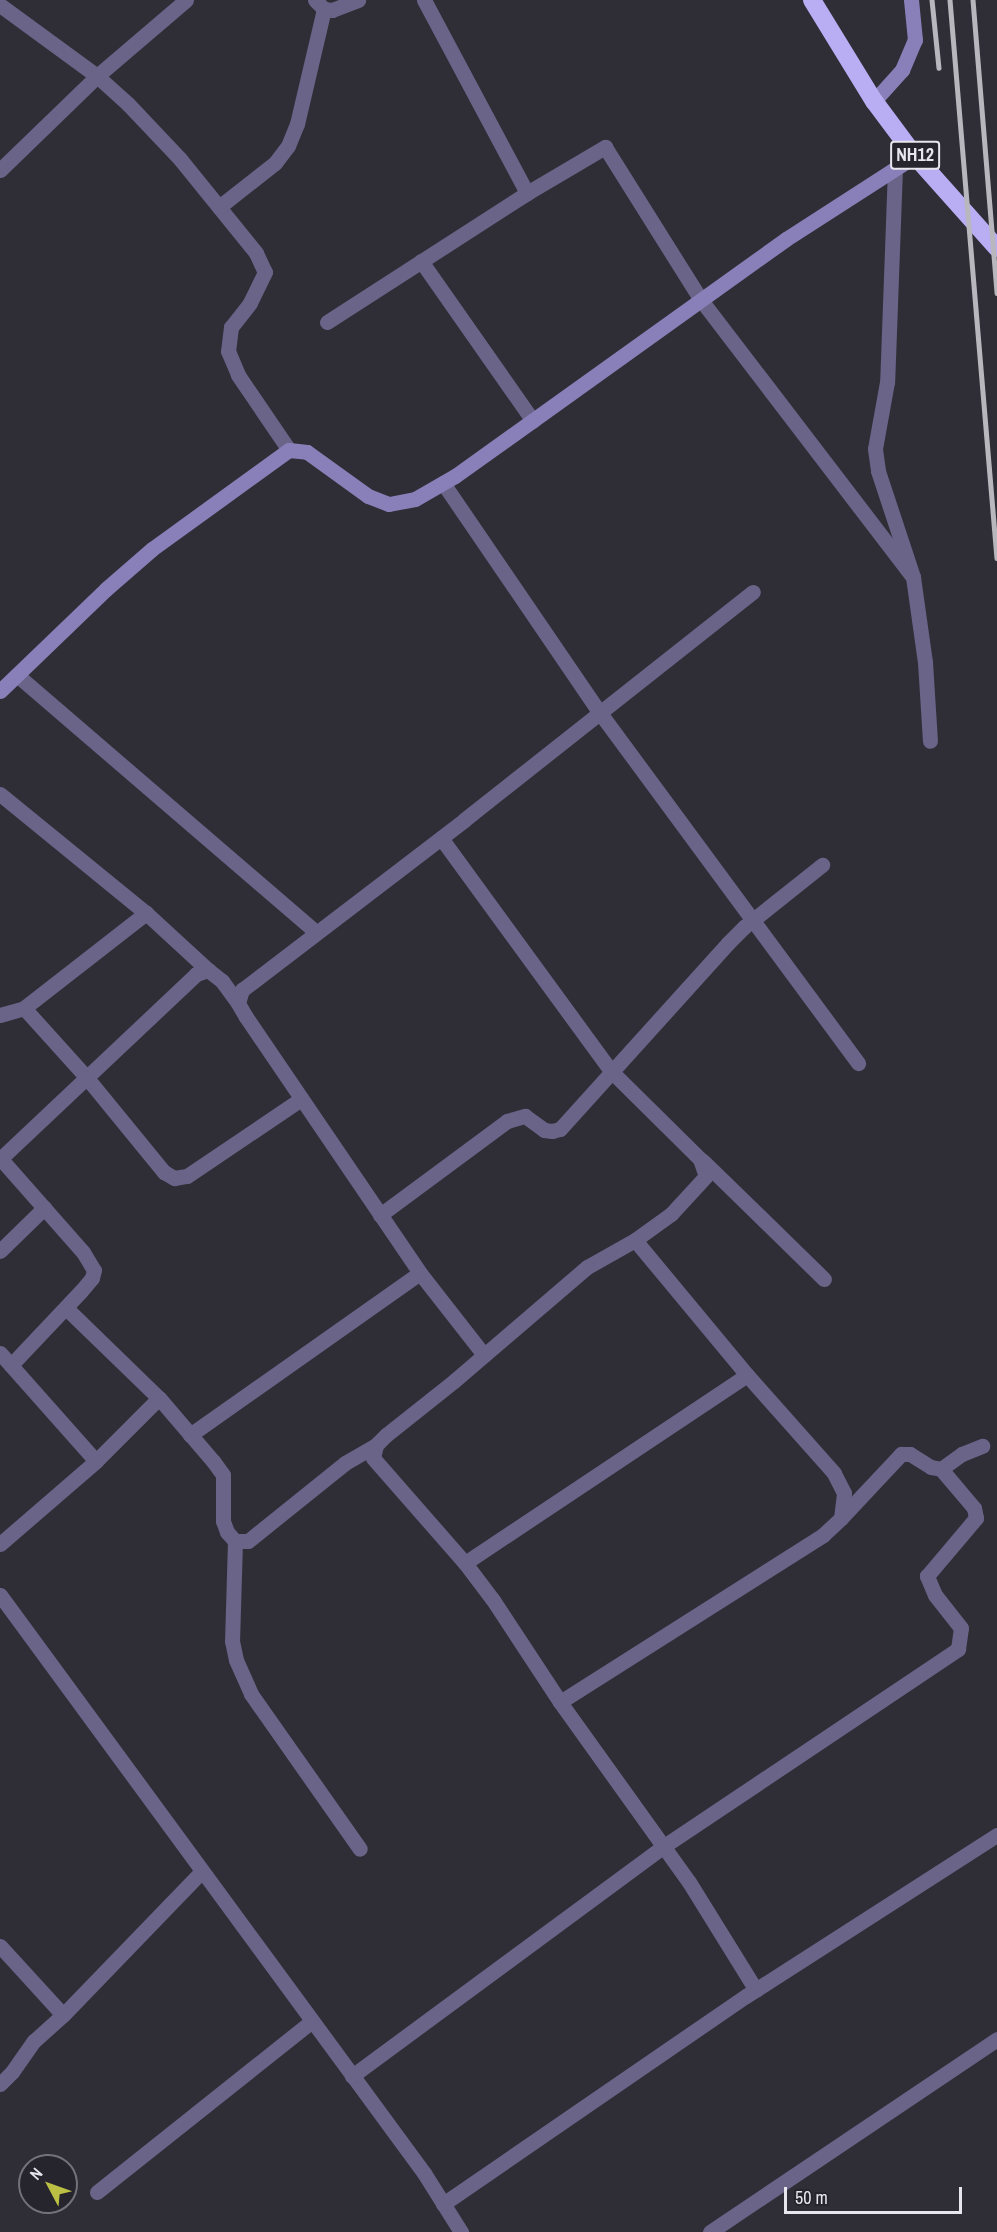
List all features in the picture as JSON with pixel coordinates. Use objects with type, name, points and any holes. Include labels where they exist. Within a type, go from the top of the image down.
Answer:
[{"type":"highway","name":"NH12","points":[[812,0],[874,101],[915,156],[997,248]]},
{"type":"street","points":[[0,170],[169,6],[186,0]]},
{"type":"street","points":[[219,207],[275,163],[288,146],[297,124],[320,4],[332,10],[358,0]]},
{"type":"street","points":[[424,0],[527,193]]},
{"type":"street","points":[[874,101],[902,70],[915,39],[911,0]]},
{"type":"street","points":[[0,5],[98,76],[128,104],[180,159],[256,253],[265,272],[250,303],[231,327],[228,351],[238,375],[289,450]]},
{"type":"street","points":[[327,322],[527,193],[605,147],[700,300],[913,577]]},
{"type":"street","points":[[0,691],[152,549],[289,450],[308,452],[368,496],[389,504],[415,499],[443,483],[533,421],[786,239],[915,156]]},
{"type":"street","points":[[896,168],[887,382],[875,450],[878,471],[913,577],[925,662],[930,741]]},
{"type":"street","points":[[421,261],[533,421]]},
{"type":"street","points":[[443,483],[600,713],[754,918],[858,1063]]},
{"type":"street","points":[[238,1003],[243,990],[254,978],[441,838],[753,592]]},
{"type":"street","points":[[17,675],[316,932]]},
{"type":"street","points":[[0,794],[146,914],[222,981],[420,1273],[484,1355]]},
{"type":"street","points":[[441,838],[611,1071],[824,1280]]},
{"type":"street","points":[[380,1215],[507,1121],[525,1116],[544,1130],[560,1129],[705,966],[754,918],[822,865]]},
{"type":"street","points":[[0,1015],[24,1008],[146,914]]},
{"type":"street","points":[[11,1365],[66,1308],[92,1278],[94,1270],[83,1252],[0,1159],[196,974],[208,970]]},
{"type":"street","points":[[24,1008],[87,1078],[164,1172],[174,1178],[187,1176],[301,1099]]},
{"type":"street","points":[[235,1541],[248,1541],[338,1469],[376,1445],[587,1267],[635,1240],[671,1214],[691,1196],[706,1176],[700,1159]]},
{"type":"street","points":[[0,1251],[44,1208]]},
{"type":"street","points":[[635,1240],[747,1375],[834,1473],[844,1493],[841,1518]]},
{"type":"street","points":[[190,1434],[420,1273]]},
{"type":"street","points":[[66,1308],[159,1398],[223,1475],[222,1521],[227,1532],[235,1541],[232,1641],[236,1660],[251,1694],[360,1849]]},
{"type":"street","points":[[0,1353],[96,1461]]},
{"type":"street","points":[[465,1563],[747,1375]]},
{"type":"street","points":[[0,1544],[96,1461],[159,1398]]},
{"type":"street","points":[[376,1445],[374,1458],[379,1467],[465,1563],[493,1600],[560,1702],[664,1846],[756,1990]]},
{"type":"street","points":[[941,1469],[962,1454],[982,1446]]},
{"type":"street","points":[[352,2076],[664,1846],[958,1649],[961,1628],[935,1595],[927,1576],[976,1518],[975,1508],[941,1469],[931,1467],[910,1454],[901,1454],[823,1535],[560,1702]]},
{"type":"street","points":[[0,1595],[424,2173],[461,2232]]},
{"type":"street","points":[[443,2204],[756,1990],[997,1835]]},
{"type":"street","points":[[0,2084],[12,2072],[34,2041],[63,2015],[201,1872]]},
{"type":"street","points":[[0,1946],[63,2015]]},
{"type":"street","points":[[97,2192],[311,2022]]},
{"type":"street","points":[[710,2232],[997,2039]]},
{"type":"railway","points":[[932,0],[939,68]]},
{"type":"railway","points":[[950,0],[997,558]]},
{"type":"railway","points":[[973,0],[997,293]]}]
